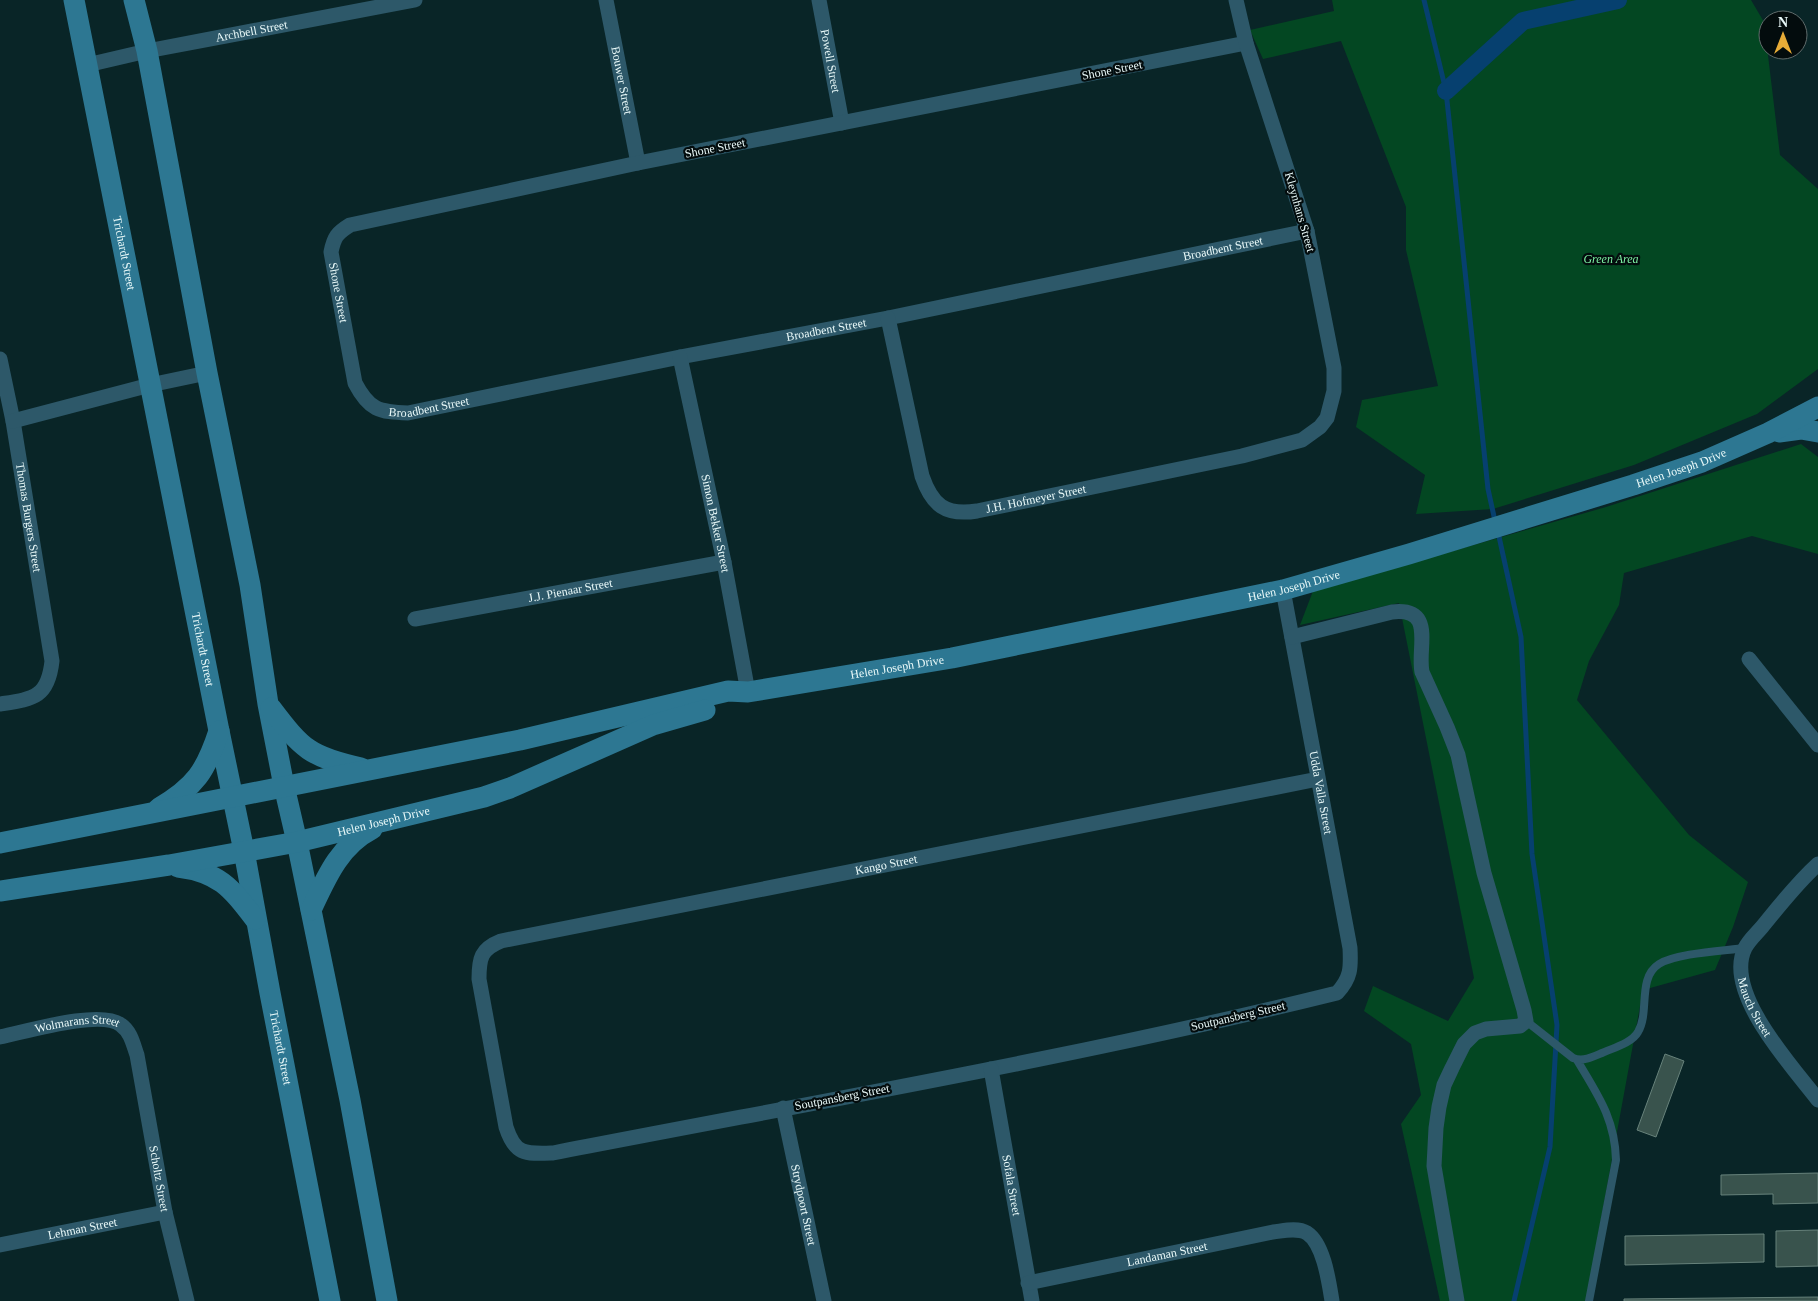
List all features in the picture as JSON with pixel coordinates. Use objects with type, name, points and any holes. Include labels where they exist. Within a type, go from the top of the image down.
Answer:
[{"type":"street","name":"Trichardt Street","points":[[74,0],[244,851],[330,1301]]},
{"type":"street","points":[[134,0],[146,51],[207,373],[250,585],[268,704],[373,1219],[387,1301]]},
{"type":"street","name":"Archbell Street","points":[[87,66],[146,51],[415,0]]},
{"type":"street","name":"Bouwer Street","points":[[606,0],[638,163]]},
{"type":"street","name":"Powell Street","points":[[819,0],[842,123]]},
{"type":"street","name":"Kleynhans Street","points":[[1236,0],[1246,43],[1307,232],[1334,368],[1334,391],[1331,407],[1327,418],[1320,427]]},
{"type":"street","name":"Shone Street","points":[[355,384],[331,252],[333,242],[339,232],[350,225],[638,163],[1246,43]]},
{"type":"street","name":"Broadbent Street","points":[[355,384],[362,398],[373,407],[386,412],[408,413],[680,357],[888,318],[1307,232]]},
{"type":"street","name":"J.H. Hofmeyer Street","points":[[888,318],[922,476],[928,492],[938,504],[951,511],[963,513],[977,511],[1242,456],[1302,440],[1320,427]]},
{"type":"street","name":"Simon Bekker Street","points":[[680,357],[724,562],[748,692]]},
{"type":"street","name":"Thomas Burgers Street","points":[[0,359],[13,420],[52,661],[51,677],[45,689],[34,696],[0,704]]},
{"type":"street","points":[[13,420],[150,385],[207,373]]},
{"type":"street","name":"Helen Joseph Drive","points":[[0,843],[520,740],[723,692],[748,692],[952,658],[1284,590],[1409,554],[1702,462],[1768,433],[1818,407]]},
{"type":"street","points":[[1768,433],[1801,429],[1818,432]]},
{"type":"street","name":"J.J. Pienaar Street","points":[[415,619],[724,562]]},
{"type":"street","name":"Udda Valla Street","points":[[1284,590],[1350,948],[1351,963],[1349,976],[1337,993]]},
{"type":"street","points":[[1292,637],[1392,612],[1408,612],[1415,615],[1419,621],[1423,637],[1422,672],[1458,755],[1484,873],[1526,1021],[1520,1026],[1486,1029],[1475,1033],[1464,1044],[1444,1085],[1436,1128],[1434,1166],[1457,1301]]},
{"type":"street","points":[[1749,659],[1818,745]]},
{"type":"street","name":"Helen Joseph Drive","points":[[0,891],[169,865],[297,842],[484,797],[510,788],[653,725],[735,700],[748,692]]},
{"type":"street","points":[[268,704],[293,737],[315,754],[328,760],[372,770]]},
{"type":"street","points":[[148,814],[183,792],[203,772],[219,731]]},
{"type":"street","name":"Kango Street","points":[[479,979],[479,966],[483,954],[490,946],[501,941],[1318,779]]},
{"type":"street","points":[[311,910],[332,866],[341,853],[362,834],[386,822]]},
{"type":"street","points":[[1745,948],[1797,883],[1818,864]]},
{"type":"street","points":[[169,865],[190,868],[215,877],[229,887],[257,921]]},
{"type":"street","name":"Mauch Street","points":[[1745,948],[1741,965],[1742,981],[1754,1015],[1818,1100]]},
{"type":"street","name":"Soutpansberg Street","points":[[479,979],[506,1126],[511,1141],[517,1148],[534,1153],[553,1153],[782,1108],[991,1070],[1255,1013],[1337,993]]},
{"type":"street","name":"Wolmarans Street","points":[[0,1037],[66,1022],[90,1019],[106,1020],[119,1023],[129,1032],[137,1055]]},
{"type":"street","name":"Scholtz Street","points":[[137,1055],[165,1212],[187,1301]]},
{"type":"street","name":"Sofala Street","points":[[991,1070],[1032,1301]]},
{"type":"street","name":"Strydpoort Street","points":[[782,1108],[824,1301]]},
{"type":"street","name":"Lehman Street","points":[[0,1246],[165,1212]]},
{"type":"street","name":"Landaman Street","points":[[1028,1283],[1273,1232],[1296,1230],[1308,1233],[1320,1251],[1325,1263],[1332,1301]]},
{"type":"lane","points":[[1577,1060],[1594,1057],[1620,1045],[1638,1032],[1643,1017],[1647,979],[1652,970],[1659,964],[1688,956],[1745,948]]},
{"type":"lane","points":[[1526,1021],[1577,1060],[1607,1111],[1616,1160],[1589,1301]]},
{"type":"green space","name":"Green Area","points":[[1332,0],[1751,0],[1758,12],[1758,60],[1769,60],[1780,155],[1818,189],[1818,369],[1757,414],[1634,465],[1493,509],[1416,514],[1425,475],[1356,427],[1362,400],[1438,386],[1406,250],[1406,207],[1341,41],[1263,59],[1250,30],[1334,11]]},
{"type":"green space","points":[[1801,444],[1818,457],[1818,554],[1752,536],[1624,573],[1619,605],[1589,661],[1577,700],[1689,835],[1748,882],[1733,927],[1715,970],[1643,990],[1586,1301],[1440,1301],[1401,1124],[1421,1095],[1411,1044],[1364,1011],[1373,986],[1448,1021],[1474,978],[1399,603],[1300,625],[1313,591],[1606,507]]},
{"type":"building","points":[[1665,1054],[1684,1061],[1656,1137],[1637,1130]]},
{"type":"building","points":[[1818,1173],[1818,1203],[1773,1204],[1773,1194],[1721,1195],[1721,1175]]},
{"type":"building","points":[[1818,1230],[1818,1266],[1776,1267],[1776,1231]]},
{"type":"building","points":[[1764,1234],[1764,1262],[1625,1265],[1625,1236]]},
{"type":"building","points":[[1818,1297],[1818,1301],[1624,1301],[1624,1299]]},
{"type":"waterway","points":[[1424,0],[1446,91],[1488,489],[1495,521]]},
{"type":"waterway","points":[[1446,91],[1523,21],[1618,0]]},
{"type":"waterway","points":[[1498,532],[1521,637],[1532,854],[1557,1025],[1550,1147],[1514,1301]]}]
